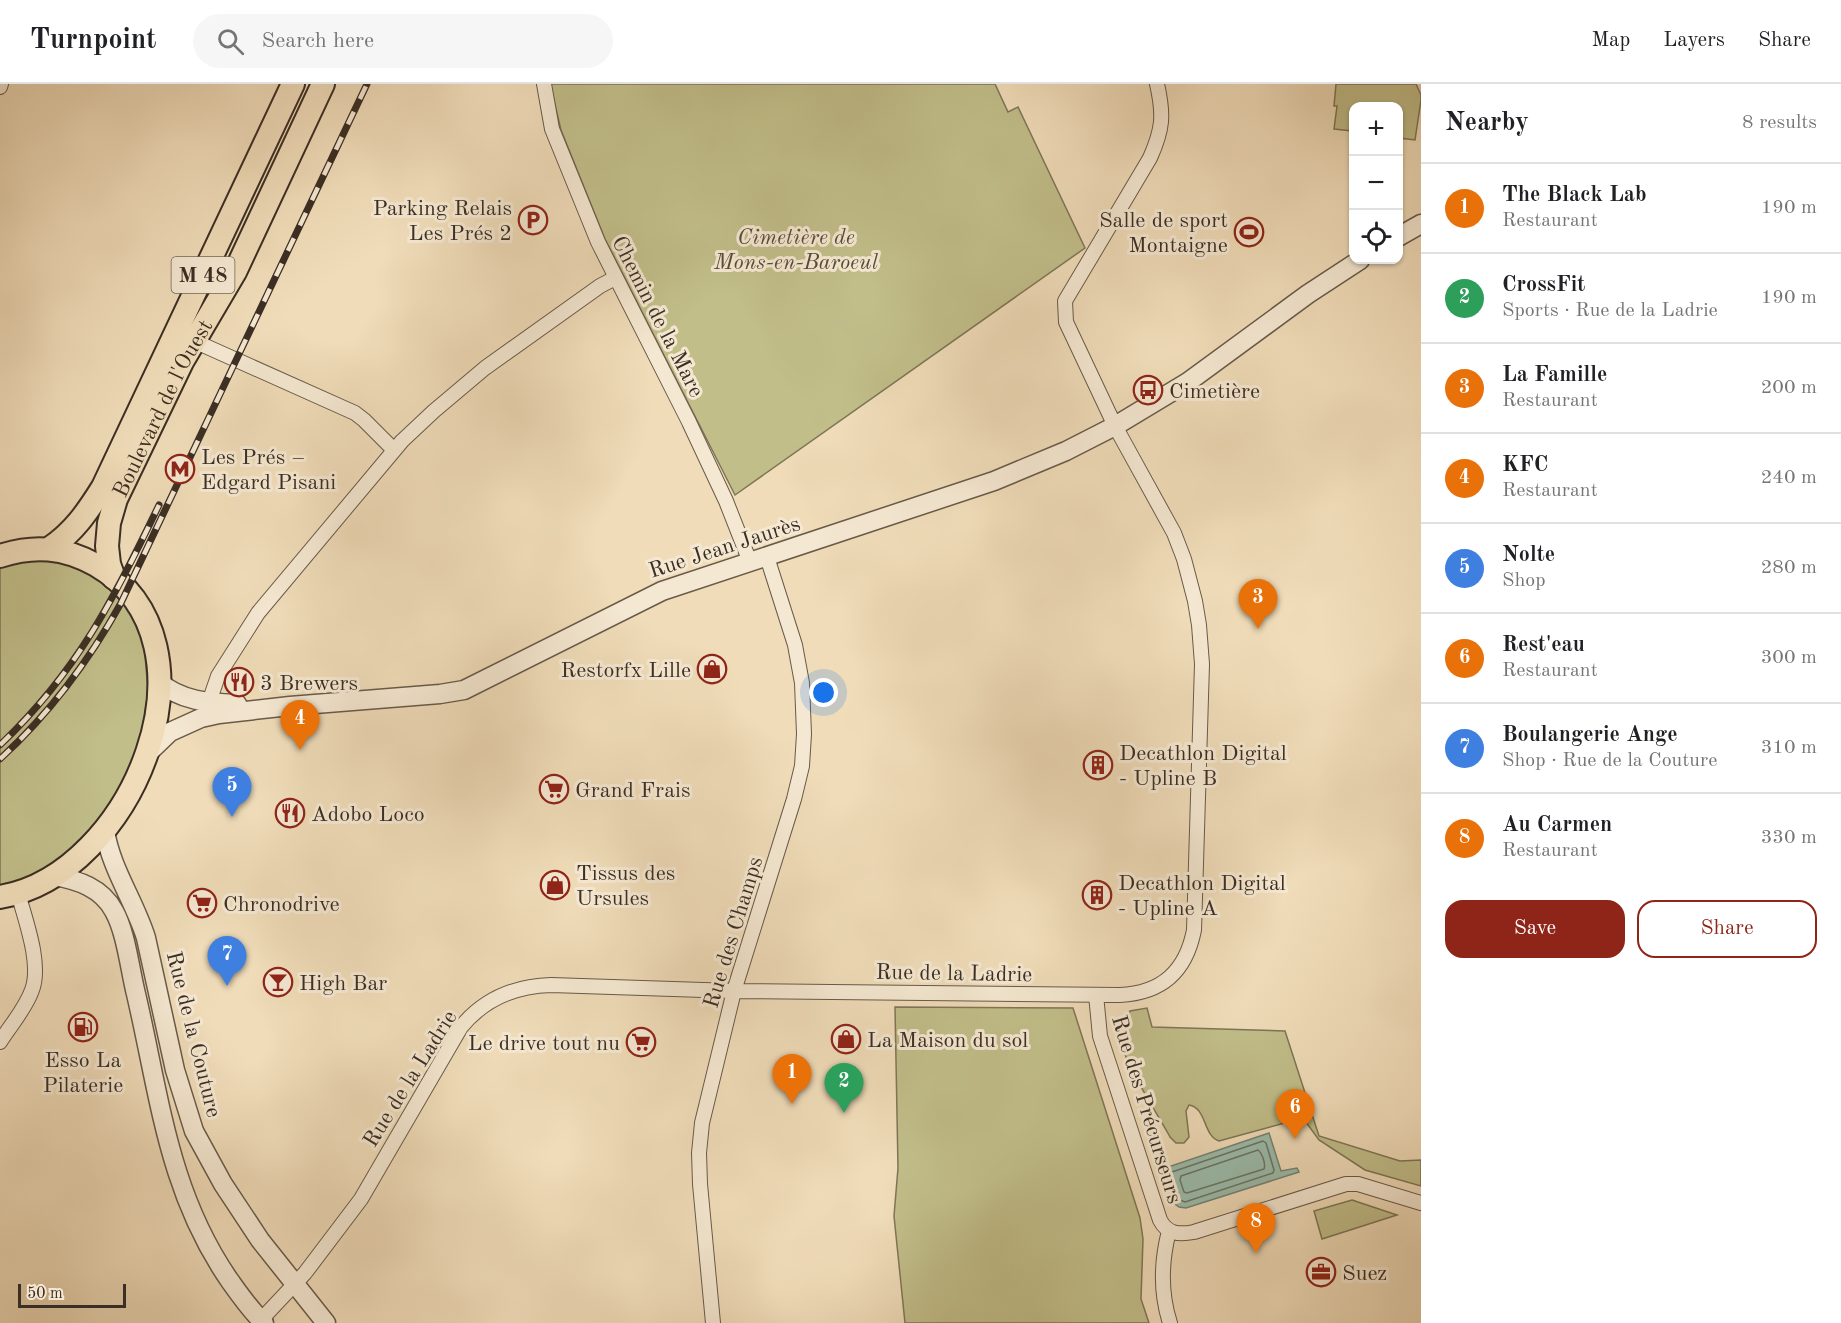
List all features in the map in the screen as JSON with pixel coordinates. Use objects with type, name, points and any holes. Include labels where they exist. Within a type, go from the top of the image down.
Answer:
[{"type":"main road","name":"Boulevard de l'Ouest","points":[[50,549],[80,522],[103,487],[293,84]]},
{"type":"main road","name":"Boulevard de l'Ouest","points":[[114,578],[109,564],[107,546],[109,523],[114,506],[194,341],[229,284],[323,84]]},
{"type":"main road","points":[[0,556],[21,550],[50,549],[80,557],[114,578],[136,601],[149,624],[155,648],[158,681],[154,723],[146,755],[125,802],[105,831],[79,858],[54,876],[9,895]]},
{"type":"street","name":"Chemin de la Mare","points":[[544,84],[552,129],[598,242],[758,560]]},
{"type":"street","name":"Rue de la Ladrie","points":[[261,1322],[300,1279],[361,1198],[453,1040],[470,1017],[480,1008],[508,993],[539,985],[734,991],[1135,994],[1160,985],[1171,976],[1186,955],[1191,943],[1194,918],[1202,664],[1198,619],[1188,573],[1174,533],[1115,426],[1066,322],[1065,301],[1150,158],[1158,140],[1163,114],[1157,84]]},
{"type":"street","points":[[1403,234],[1421,224]]},
{"type":"street","name":"Rue Jean Jaurès","points":[[146,755],[170,732],[195,720],[219,714],[464,690],[651,595],[1006,476],[1066,451],[1166,396],[1204,371],[1308,294],[1354,264]]},
{"type":"street","points":[[195,720],[203,714],[218,676],[258,613],[394,450],[428,416],[485,368],[600,286],[615,278]]},
{"type":"street","points":[[194,341],[355,413],[394,450]]},
{"type":"street","name":"Rue des Champs","points":[[713,1323],[700,1184],[699,1146],[707,1095],[734,991],[794,799],[801,766],[804,734],[802,683],[795,645],[758,560]]},
{"type":"street","name":"Rue Jean Jaurès","points":[[158,681],[174,693],[209,702],[290,706]]},
{"type":"street","name":"Rue de la Couture","points":[[105,831],[109,850],[141,921],[175,1070],[194,1131],[223,1184],[260,1240],[300,1279],[326,1323]]},
{"type":"street","points":[[54,876],[76,881],[92,888],[105,897],[115,911],[139,1008],[162,1117],[181,1189],[222,1270],[261,1322]]},
{"type":"street","points":[[0,1042],[31,993],[34,980],[32,947],[9,895]]},
{"type":"street","name":"Rue des Précurseurs","points":[[1096,995],[1100,1036],[1160,1220],[1170,1231],[1180,1234],[1194,1232],[1346,1184],[1361,1185],[1421,1203]]},
{"type":"street","name":"Rue des Précurseurs","points":[[1170,1231],[1162,1266],[1164,1300],[1170,1323]]},
{"type":"green space","name":"Cimetière de Mons-en-Baroeul","points":[[550,84],[995,84],[1008,112],[1018,107],[1085,248],[735,495],[605,239],[561,130]]},
{"type":"green space","points":[[1336,84],[1416,84],[1421,100],[1415,140],[1403,138],[1403,102],[1349,102],[1349,131],[1334,129],[1337,106],[1334,106]]},
{"type":"green space","points":[[41,558],[84,568],[126,601],[144,642],[148,692],[140,744],[110,807],[70,853],[32,877],[0,886],[0,567]]},
{"type":"green space","points":[[895,1007],[1073,1008],[1140,1218],[1143,1239],[1141,1299],[1149,1323],[905,1323],[894,1216],[898,1168]]},
{"type":"green space","points":[[1147,1008],[1152,1027],[1285,1031],[1319,1136],[1400,1161],[1421,1160],[1421,1186],[1365,1170],[1319,1140],[1303,1118],[1219,1141],[1210,1134],[1199,1111],[1189,1105],[1186,1111],[1189,1137],[1184,1143],[1176,1143],[1170,1137],[1132,1070],[1125,1056],[1118,1031],[1124,1025],[1130,1011]]},
{"type":"green space","points":[[1352,1200],[1397,1215],[1322,1239],[1314,1211]]},
{"type":"water","points":[[1269,1133],[1281,1171],[1297,1168],[1299,1172],[1186,1208],[1175,1204],[1164,1172],[1165,1168]]},
{"type":"railway","points":[[0,759],[35,724],[67,686],[109,625],[121,603],[367,84]]},
{"type":"railway","points":[[0,745],[51,690],[92,633],[126,572],[159,505]]},
{"type":"place","name":"Parking Relais Les Prés 2","points":[[533,220]]},
{"type":"place","name":"Salle de sport Montaigne","points":[[1249,232]]},
{"type":"place","name":"Cimetière","points":[[1148,390]]},
{"type":"place","name":"Les Prés – Edgard Pisani","points":[[180,469]]},
{"type":"place","name":"La Famille","points":[[1258,629]]},
{"type":"place","name":"Restorfx Lille","points":[[712,669]]},
{"type":"place","name":"3 Brewers","points":[[239,682]]},
{"type":"place","name":"KFC","points":[[300,750]]},
{"type":"place","name":"Decathlon Digital - Upline B","points":[[1098,765]]},
{"type":"place","name":"Grand Frais","points":[[554,789]]},
{"type":"place","name":"Adobo Loco","points":[[290,813]]},
{"type":"place","name":"Nolte","points":[[232,817]]},
{"type":"place","name":"Tissus des Ursules","points":[[555,885]]},
{"type":"place","name":"Decathlon Digital - Upline A","points":[[1097,895]]},
{"type":"place","name":"Chronodrive","points":[[202,903]]},
{"type":"place","name":"High Bar","points":[[278,982]]},
{"type":"place","name":"Boulangerie Ange","points":[[227,986]]},
{"type":"place","name":"Esso La Pilaterie","points":[[83,1027]]},
{"type":"place","name":"La Maison du sol","points":[[846,1039]]},
{"type":"place","name":"Le drive tout nu","points":[[641,1042]]},
{"type":"place","name":"The Black Lab","points":[[792,1104]]},
{"type":"place","name":"CrossFit","points":[[844,1113]]},
{"type":"place","name":"Rest'eau","points":[[1295,1139]]},
{"type":"place","name":"Au Carmen","points":[[1256,1253]]},
{"type":"place","name":"Suez","points":[[1321,1272]]}]
